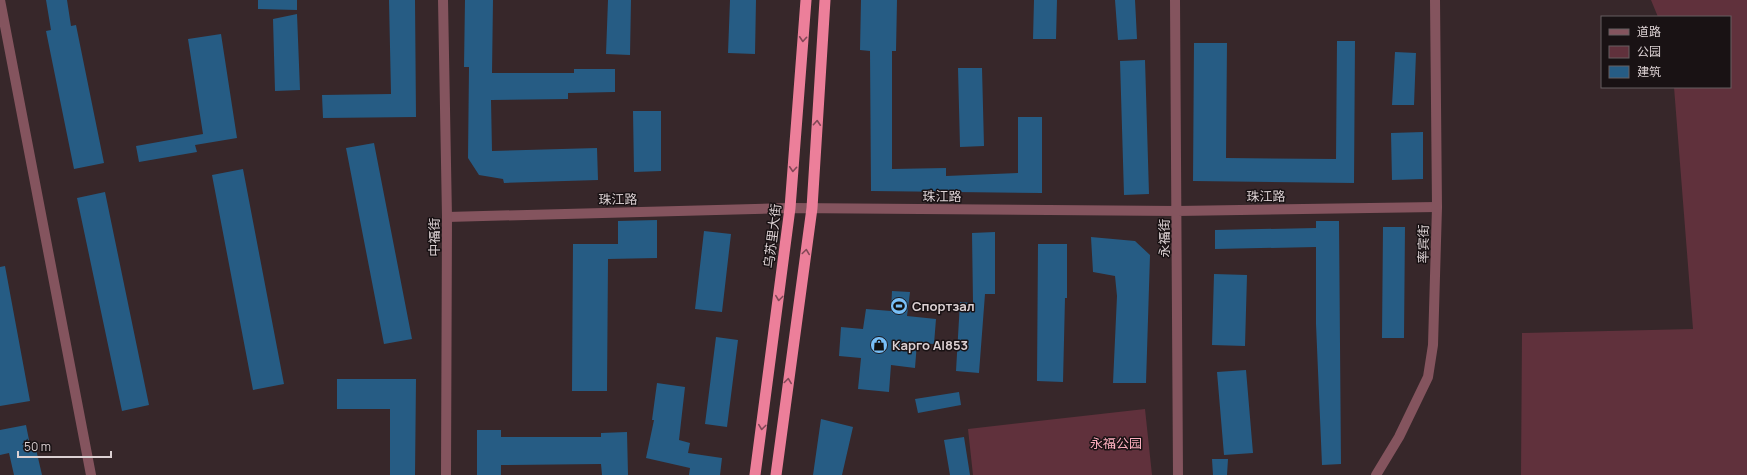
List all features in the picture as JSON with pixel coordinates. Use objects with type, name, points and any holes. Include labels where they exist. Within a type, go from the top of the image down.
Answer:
[{"type":"highway","name":"乌苏里大街","points":[[755,475],[790,208],[806,0]]},
{"type":"highway","points":[[776,475],[812,208],[825,0]]},
{"type":"street","points":[[0,0],[91,475]]},
{"type":"street","name":"中福街","points":[[443,0],[447,217],[446,475]]},
{"type":"street","name":"永福街","points":[[1175,0],[1178,475]]},
{"type":"street","name":"率宾街","points":[[1376,475],[1400,437],[1428,377],[1433,345],[1437,207],[1435,0]]},
{"type":"street","name":"珠江路","points":[[447,217],[790,208],[1177,211],[1437,207]]},
{"type":"green space","points":[[1651,0],[1747,0],[1747,475],[1521,475],[1522,333],[1693,329],[1674,88],[1731,88],[1731,16],[1658,16]]},
{"type":"green space","name":"永福公园","points":[[1145,409],[1152,475],[973,475],[968,429]]},
{"type":"building","points":[[46,0],[67,0],[71,26],[76,25],[104,163],[74,169],[46,31],[51,30]]},
{"type":"building","points":[[258,0],[297,0],[297,10],[258,9]]},
{"type":"building","points":[[389,0],[415,0],[416,117],[323,118],[322,95],[391,94]]},
{"type":"building","points":[[465,0],[493,0],[492,73],[574,73],[574,69],[615,69],[615,92],[568,93],[568,99],[491,100],[492,151],[597,148],[598,180],[504,183],[503,179],[479,175],[468,158],[469,67],[464,67]]},
{"type":"building","points":[[608,0],[631,0],[630,55],[606,54]]},
{"type":"building","points":[[730,0],[756,0],[755,54],[728,53]]},
{"type":"building","points":[[861,0],[897,0],[896,51],[892,51],[892,169],[946,168],[946,176],[1018,173],[1018,117],[1042,117],[1042,193],[871,191],[870,51],[860,50]]},
{"type":"building","points":[[1034,0],[1057,0],[1056,39],[1033,39]]},
{"type":"building","points":[[1115,0],[1135,0],[1137,39],[1118,40]]},
{"type":"building","points":[[297,14],[300,90],[275,91],[273,19]]},
{"type":"building","points":[[221,34],[237,138],[195,145],[197,152],[139,162],[136,146],[203,134],[188,39]]},
{"type":"building","points":[[1337,41],[1355,41],[1354,183],[1193,181],[1194,43],[1227,43],[1226,158],[1336,159]]},
{"type":"building","points":[[1395,52],[1416,53],[1414,105],[1392,105]]},
{"type":"building","points":[[1145,60],[1149,194],[1124,195],[1120,61]]},
{"type":"building","points":[[958,68],[982,68],[984,146],[960,147]]},
{"type":"building","points":[[633,111],[661,111],[661,171],[634,172]]},
{"type":"building","points":[[1423,132],[1423,179],[1392,180],[1391,133]]},
{"type":"building","points":[[374,143],[412,339],[384,344],[346,148]]},
{"type":"building","points":[[243,169],[284,384],[253,390],[212,175]]},
{"type":"building","points":[[105,192],[149,405],[122,411],[77,198]]},
{"type":"building","points":[[657,220],[657,258],[608,259],[607,391],[572,391],[573,244],[618,244],[618,221]]},
{"type":"building","points":[[1316,221],[1339,221],[1341,464],[1322,465],[1316,324],[1316,247],[1215,249],[1215,230],[1316,228]]},
{"type":"building","points":[[1383,227],[1405,227],[1404,338],[1382,338]]},
{"type":"building","points":[[704,231],[731,234],[722,312],[695,309]]},
{"type":"building","points":[[995,232],[995,294],[985,294],[979,373],[956,371],[960,302],[973,303],[972,233]]},
{"type":"building","points":[[1091,237],[1135,241],[1150,255],[1146,383],[1113,383],[1117,296],[1115,276],[1093,272]]},
{"type":"building","points":[[1038,244],[1067,244],[1067,298],[1065,298],[1063,382],[1037,381]]},
{"type":"building","points":[[5,266],[30,401],[0,406],[0,267]]},
{"type":"building","points":[[1214,274],[1247,275],[1245,346],[1212,345]]},
{"type":"building","points":[[892,291],[910,292],[907,316],[936,319],[934,344],[917,343],[915,368],[891,365],[889,392],[858,389],[861,358],[839,356],[841,327],[863,329],[866,309],[891,311]]},
{"type":"building","points":[[716,337],[738,340],[727,427],[705,424]]},
{"type":"building","points":[[1246,370],[1253,453],[1224,455],[1217,372]]},
{"type":"building","points":[[337,379],[416,379],[415,475],[390,475],[390,409],[337,409]]},
{"type":"building","points":[[657,383],[685,387],[679,440],[690,443],[688,453],[722,458],[720,475],[689,475],[690,468],[646,458],[654,420],[652,420]]},
{"type":"building","points":[[959,392],[961,405],[918,413],[915,399]]},
{"type":"building","points":[[821,419],[853,427],[842,475],[813,475]]},
{"type":"building","points":[[26,425],[31,450],[36,449],[42,475],[14,475],[9,453],[0,455],[0,430]]},
{"type":"building","points":[[477,430],[501,430],[501,437],[601,437],[601,433],[627,432],[628,475],[602,475],[601,464],[501,465],[501,475],[477,475]]},
{"type":"building","points":[[964,437],[970,475],[950,475],[944,440]]},
{"type":"building","points":[[1212,459],[1228,459],[1227,475],[1213,475]]},
{"type":"place","name":"Спортзал","points":[[899,306]]},
{"type":"place","name":"Карго Al853","points":[[879,345]]}]
